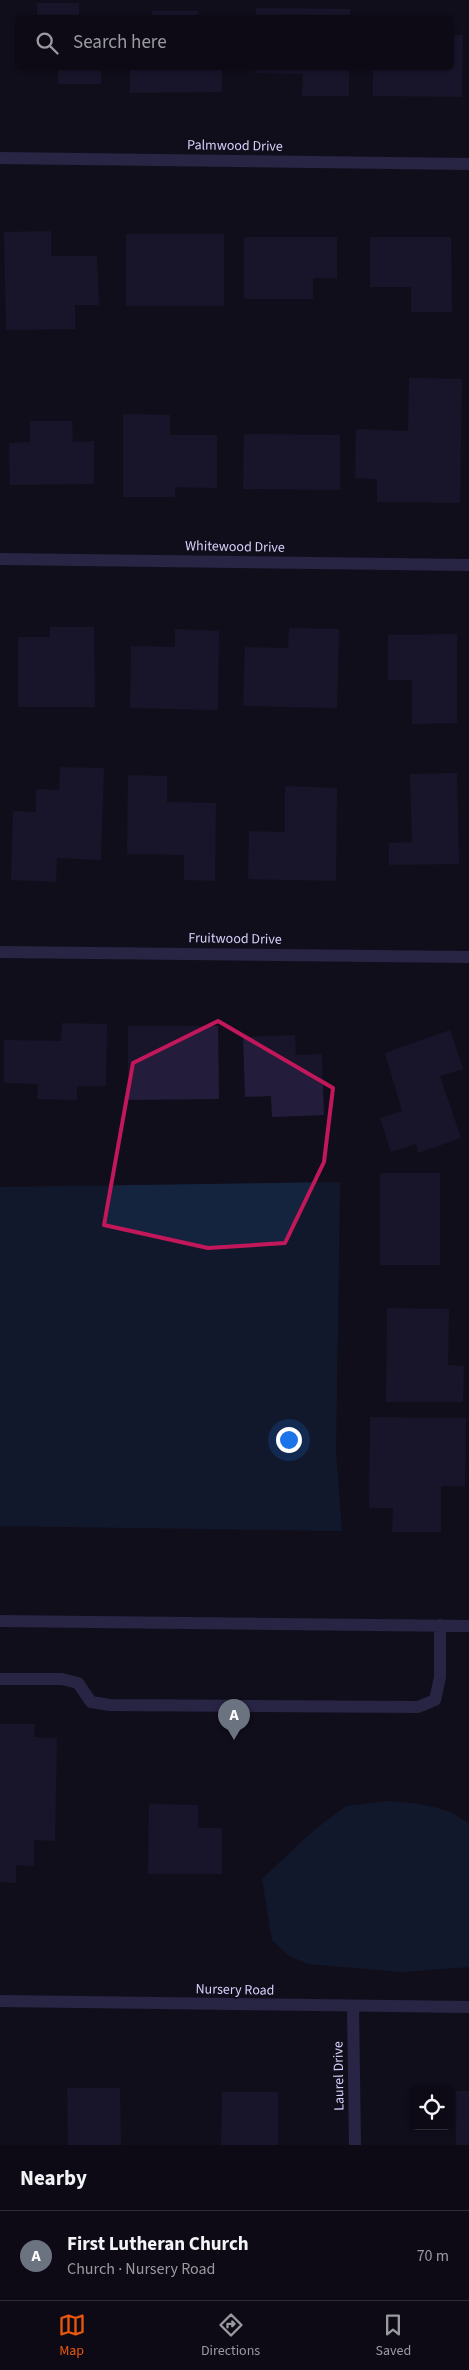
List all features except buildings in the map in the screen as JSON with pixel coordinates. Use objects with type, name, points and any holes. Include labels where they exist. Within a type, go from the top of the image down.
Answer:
[{"type":"street","name":"Palmwood Drive","points":[[0,158],[469,164]]},
{"type":"street","name":"Whitewood Drive","points":[[0,559],[469,565]]},
{"type":"street","name":"Fruitwood Drive","points":[[0,952],[469,957]]},
{"type":"street","points":[[0,1621],[469,1626]]},
{"type":"street","points":[[0,1679],[62,1679],[78,1683],[91,1702],[110,1705],[418,1707],[435,1700],[440,1677],[440,1625]]},
{"type":"street","name":"Nursery Road","points":[[0,2001],[469,2007]]},
{"type":"street","name":"Laurel Drive","points":[[353,2006],[355,2145]]},
{"type":"highlighted area","points":[[218,1021],[333,1088],[324,1162],[285,1243],[208,1248],[104,1225],[121,1121],[133,1063]]},
{"type":"water","points":[[340,1182],[336,1451],[342,1531],[0,1526],[0,1187]]},
{"type":"water","points":[[389,1801],[441,1809],[469,1824],[469,1967],[401,1972],[308,1964],[288,1955],[272,1940],[262,1879],[313,1831],[346,1806]]},
{"type":"place","name":"First Lutheran Church","points":[[234,1740]]}]
